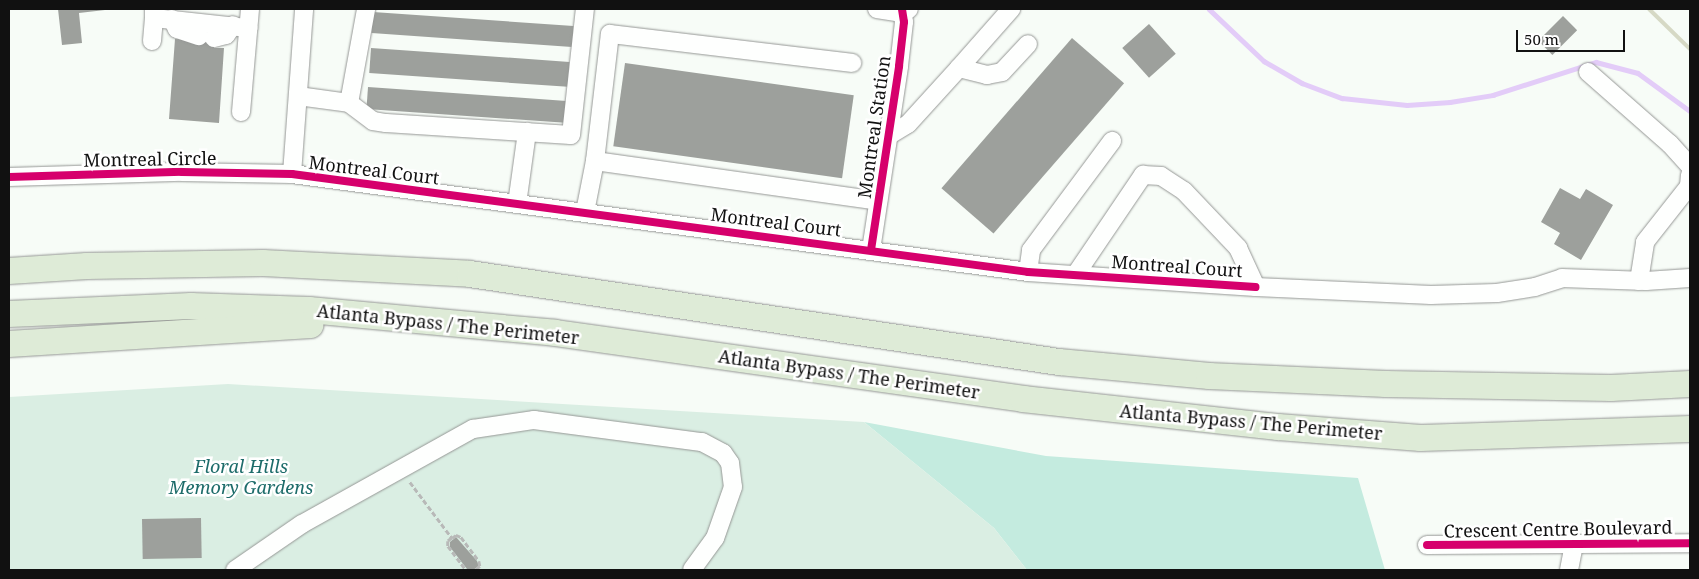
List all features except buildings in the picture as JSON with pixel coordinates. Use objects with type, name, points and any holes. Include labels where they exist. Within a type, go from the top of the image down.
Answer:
[{"type":"highway","points":[[9,271],[87,266],[263,263],[470,274],[1059,362],[1209,376],[1386,384],[1611,388],[1690,384]]},
{"type":"highway","name":"Atlanta Bypass / The Perimeter","points":[[9,314],[191,306],[309,310],[399,320],[555,333],[1023,399],[1278,428],[1421,438],[1690,429]]},
{"type":"highway","points":[[9,344],[399,320]]},
{"type":"street","points":[[172,19],[177,29],[207,37],[226,35],[240,26],[250,9]]},
{"type":"street","points":[[292,174],[304,9]]},
{"type":"street","points":[[349,103],[366,9]]},
{"type":"street","points":[[298,96],[349,103],[373,121],[571,135],[586,9]]},
{"type":"street","points":[[877,9],[905,10]]},
{"type":"street","points":[[888,136],[908,124],[1011,9]]},
{"type":"street","name":"Montreal Station","points":[[871,250],[905,10]]},
{"type":"street","points":[[152,41],[154,13],[172,19],[240,26]]},
{"type":"street","points":[[240,26],[242,112]]},
{"type":"street","points":[[586,212],[595,161],[610,34],[852,63]]},
{"type":"street","points":[[959,68],[987,76],[1002,72],[1028,44]]},
{"type":"street","points":[[1588,72],[1670,144],[1690,166]]},
{"type":"street","points":[[517,204],[527,132]]},
{"type":"street","points":[[1028,272],[1031,250],[1112,141]]},
{"type":"street","points":[[595,161],[878,201]]},
{"type":"street","name":"Montreal Circle","points":[[9,177],[182,172],[292,174]]},
{"type":"street","name":"Montreal Court","points":[[292,174],[1028,272],[1256,287],[1431,295],[1497,293],[1535,287],[1562,278],[1639,281],[1690,278]]},
{"type":"street","points":[[1639,281],[1645,242],[1689,186],[1690,175]]},
{"type":"street","points":[[1076,274],[1143,176],[1161,176],[1184,191],[1238,248],[1256,287]]},
{"type":"street","points":[[234,570],[302,524],[473,429],[505,422],[534,420],[702,442],[723,453],[730,463],[733,487],[715,538],[692,570]]},
{"type":"street","name":"Crescent Centre Boulevard","points":[[1427,546],[1690,543]]},
{"type":"street","points":[[1569,570],[1574,544]]},
{"type":"path","points":[[400,469],[452,538]]},
{"type":"path","points":[[467,570],[448,546],[448,541],[456,535],[461,537],[475,555],[480,566],[476,570]]},
{"type":"green space","name":"Floral Hills Memory Gardens","points":[[228,384],[864,422],[994,528],[1027,570],[9,570],[9,397]]},
{"type":"green space","points":[[864,422],[1046,456],[1358,478],[1385,570],[1027,570],[994,528]]},
{"type":"waterway","points":[[1209,9],[1264,61],[1302,83],[1342,98],[1407,105],[1450,102],[1493,95],[1596,62],[1638,73],[1690,111]]},
{"type":"railway","points":[[1649,9],[1690,49]]},
{"type":"cycle path","points":[[871,250],[899,66],[904,22],[902,9]]},
{"type":"cycle path","points":[[9,177],[182,172],[292,174],[1028,272],[1256,287]]},
{"type":"cycle path","points":[[1427,545],[1690,543]]}]
